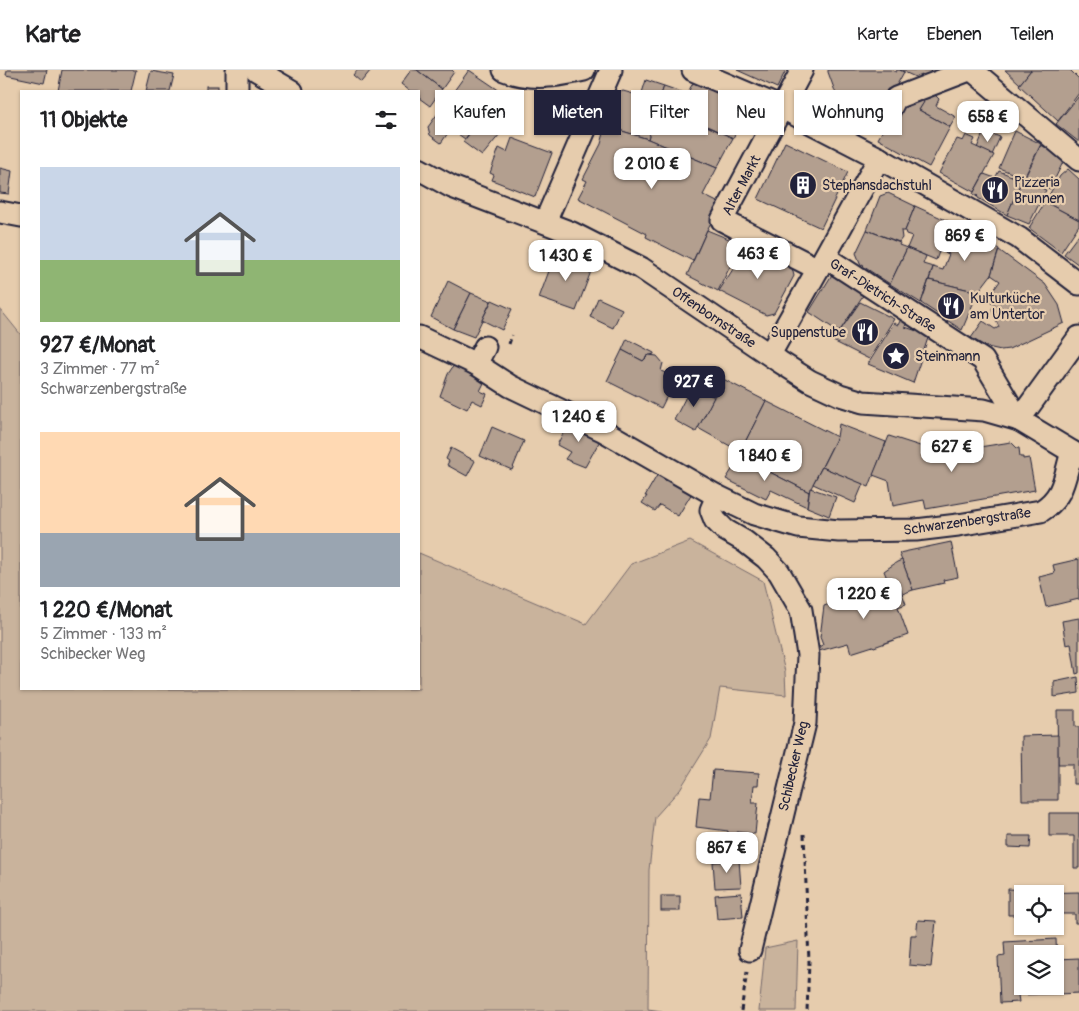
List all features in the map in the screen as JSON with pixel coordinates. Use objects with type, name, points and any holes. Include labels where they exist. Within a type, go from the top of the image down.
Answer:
[{"type":"street","points":[[237,70],[237,90]]},
{"type":"street","points":[[256,70],[290,90]]},
{"type":"street","points":[[511,71],[550,77],[584,70]]},
{"type":"street","points":[[545,222],[611,70]]},
{"type":"street","points":[[694,70],[740,90]]},
{"type":"street","points":[[784,104],[802,70]]},
{"type":"street","points":[[902,96],[971,70],[1079,160]]},
{"type":"street","points":[[784,109],[874,149],[1019,238],[1079,284]]},
{"type":"street","name":"Alter Markt","points":[[768,135],[722,220],[821,263]]},
{"type":"street","points":[[770,354],[821,263],[874,149]]},
{"type":"street","name":"Offenbornstraße","points":[[420,170],[452,187],[572,233],[641,268],[810,381],[840,395],[863,402],[984,410],[1019,420]]},
{"type":"street","points":[[0,212],[20,216]]},
{"type":"street","name":"Graf-Dietrich-Straße","points":[[821,263],[983,360],[1019,420]]},
{"type":"street","name":"Schwarzenbergstraße","points":[[420,337],[481,356],[510,386],[602,430],[717,496],[754,514],[806,528],[839,531],[907,530],[958,525],[1040,511],[1052,504],[1061,491],[1076,454]]},
{"type":"street","points":[[1076,454],[1019,420],[1079,337]]},
{"type":"street","name":"Schibecker Weg","points":[[717,496],[711,510],[715,520],[725,530],[744,541],[766,558],[779,572],[801,610],[808,655],[804,723],[750,950]]},
{"type":"path","points":[[804,834],[809,962],[807,1011]]},
{"type":"path","points":[[741,1011],[750,950]]},
{"type":"shaded area","points":[[0,309],[20,334],[20,690],[420,690],[420,553],[586,624],[631,564],[690,541],[763,581],[785,672],[786,695],[720,688],[711,739],[680,789],[655,817],[649,870],[648,1009],[662,1011],[0,1011]]},
{"type":"shaded area","points":[[798,941],[796,1011],[759,1011],[765,948]]},
{"type":"building","points":[[7,70],[47,70],[44,83],[6,75]]},
{"type":"building","points":[[62,70],[136,70],[131,90],[58,90]]},
{"type":"building","points":[[357,70],[371,70],[361,82],[353,75]]},
{"type":"building","points":[[411,70],[417,70],[442,89],[435,90],[435,99],[430,106],[420,99],[420,90],[409,90],[401,84]]},
{"type":"building","points":[[417,70],[452,70],[454,72],[442,89]]},
{"type":"building","points":[[469,70],[499,90],[455,90]]},
{"type":"building","points":[[737,70],[786,70],[777,88]]},
{"type":"building","points":[[828,70],[891,70],[896,72],[900,70],[904,72],[894,90],[835,90]]},
{"type":"building","points":[[900,70],[932,70],[926,82]]},
{"type":"building","points":[[1005,70],[1031,70],[1020,84]]},
{"type":"building","points":[[1031,70],[1070,70],[1079,79],[1079,93],[1058,121],[1019,85]]},
{"type":"building","points":[[151,71],[174,75],[170,90],[146,90]]},
{"type":"building","points":[[646,80],[664,86],[663,90],[643,90]]},
{"type":"building","points":[[694,81],[718,93],[718,131],[708,127],[708,90],[689,90]]},
{"type":"building","points":[[206,86],[218,86],[218,90],[206,90]]},
{"type":"building","points":[[664,86],[676,90],[663,90]]},
{"type":"building","points":[[621,92],[631,93],[631,134],[621,131]]},
{"type":"building","points":[[934,94],[939,99],[936,106],[956,117],[950,127],[919,110],[927,96]]},
{"type":"building","points":[[913,95],[924,102],[919,110],[950,127],[929,167],[878,139],[880,135],[902,135],[902,98]]},
{"type":"building","points":[[1079,96],[1079,142],[1056,124]]},
{"type":"building","points":[[435,117],[435,135],[447,135],[441,143],[430,135],[428,127]]},
{"type":"building","points":[[708,127],[718,131],[718,135],[726,135],[733,138],[717,168],[648,139],[649,135],[708,135]]},
{"type":"building","points":[[621,131],[648,139],[717,168],[703,195],[721,204],[693,261],[646,237],[647,234],[578,198],[587,181],[583,179],[601,144],[604,135],[621,135]]},
{"type":"building","points":[[984,131],[1000,137],[992,155],[977,148]]},
{"type":"building","points":[[1015,131],[1041,144],[1024,178],[999,168]]},
{"type":"building","points":[[459,135],[468,135],[465,139]]},
{"type":"building","points":[[468,135],[499,135],[482,156],[463,142]]},
{"type":"building","points":[[635,135],[649,135],[648,139]]},
{"type":"building","points":[[966,135],[975,139],[972,145],[994,155],[974,192],[939,173],[957,139],[963,141]]},
{"type":"building","points":[[512,138],[552,153],[535,197],[492,180],[494,175],[490,173],[499,148],[507,152]]},
{"type":"building","name":"Stephansdachstuhl","points":[[785,142],[848,172],[821,228],[758,199]]},
{"type":"building","points":[[1041,145],[1065,158],[1050,189],[1025,177]]},
{"type":"building","points":[[0,168],[12,171],[9,194],[0,193]]},
{"type":"building","points":[[1068,169],[1079,179],[1079,220],[1045,202],[1060,176]]},
{"type":"building","points":[[999,171],[1022,180],[1007,215],[973,194],[984,174],[995,178]]},
{"type":"building","points":[[1022,180],[1046,190],[1029,224],[1007,215]]},
{"type":"building","points":[[888,193],[915,206],[905,231],[901,231],[902,238],[899,242],[867,230],[880,196]]},
{"type":"building","points":[[1045,202],[1079,220],[1079,225],[1061,252],[1029,228]]},
{"type":"building","points":[[915,206],[950,222],[936,260],[907,248],[912,236],[906,234],[905,231]]},
{"type":"building","points":[[948,227],[972,241],[979,238],[999,249],[991,275],[978,292],[929,280],[933,267],[943,270],[949,254],[939,250]]},
{"type":"building","points":[[707,230],[741,244],[718,291],[687,275]]},
{"type":"building","points":[[867,230],[900,243],[899,245],[907,248],[890,284],[864,267],[863,264],[861,265],[856,253]]},
{"type":"building","points":[[1079,234],[1079,265],[1064,254]]},
{"type":"building","points":[[745,243],[792,268],[794,276],[774,313],[766,315],[719,291],[735,266],[733,265]]},
{"type":"building","points":[[907,248],[926,256],[923,264],[933,267],[921,303],[890,284]]},
{"type":"building","points":[[999,250],[1045,284],[1059,305],[1064,323],[1009,349],[1001,350],[987,347],[971,338],[983,321],[995,329],[999,327],[993,314],[992,308],[995,305],[990,301],[990,295],[1000,281],[991,275]]},
{"type":"building","points":[[556,252],[593,266],[576,311],[539,298]]},
{"type":"building","points":[[833,273],[864,294],[839,332],[809,312]]},
{"type":"building","points":[[929,280],[978,292],[962,330],[921,303]]},
{"type":"building","points":[[448,281],[471,293],[453,329],[431,317]]},
{"type":"building","points":[[471,293],[491,301],[474,337],[453,329]]},
{"type":"building","points":[[598,298],[622,309],[613,328],[590,317]]},
{"type":"building","points":[[492,300],[512,309],[502,330],[482,320]]},
{"type":"building","points":[[860,302],[894,319],[869,359],[833,341]]},
{"type":"building","points":[[901,319],[907,321],[905,327],[929,335],[913,383],[868,364],[894,323],[898,325]]},
{"type":"building","points":[[627,339],[654,354],[647,356],[643,361],[622,350]]},
{"type":"building","points":[[622,350],[643,361],[649,355],[657,356],[663,363],[661,371],[676,378],[661,408],[607,381]]},
{"type":"building","points":[[454,365],[486,379],[480,391],[487,394],[482,405],[472,400],[467,409],[440,396],[448,374]]},
{"type":"building","points":[[723,379],[766,401],[738,456],[739,451],[698,428]]},
{"type":"building","points":[[692,385],[714,397],[696,432],[674,420]]},
{"type":"building","points":[[766,401],[837,437],[809,492],[738,456]]},
{"type":"building","points":[[570,420],[602,437],[585,467],[565,459],[570,452],[557,445]]},
{"type":"building","points":[[839,424],[886,442],[869,487],[822,467],[837,437]]},
{"type":"building","points":[[492,427],[524,441],[512,470],[480,456]]},
{"type":"building","points":[[889,436],[942,453],[1011,442],[1019,448],[1020,457],[1023,457],[1023,459],[1029,458],[1035,490],[926,509],[924,500],[893,506],[889,481],[873,475]]},
{"type":"building","points":[[451,448],[475,461],[467,476],[447,465],[449,461],[446,459]]},
{"type":"building","points":[[740,457],[809,492],[807,507],[771,490],[766,499],[726,479]]},
{"type":"building","points":[[822,467],[863,484],[855,503],[813,484]]},
{"type":"building","points":[[659,472],[692,493],[678,516],[660,505],[655,511],[642,503]]},
{"type":"building","points":[[810,488],[836,497],[829,516],[807,507]]},
{"type":"building","points":[[951,542],[958,577],[943,580],[944,583],[913,590],[899,553]]},
{"type":"building","points":[[1079,559],[1079,599],[1046,607],[1039,577],[1055,573],[1053,565]]},
{"type":"building","points":[[902,560],[913,590],[902,594],[900,588],[892,591],[884,571]]},
{"type":"building","points":[[889,583],[892,591],[900,588],[906,604],[898,607],[908,635],[851,653],[848,643],[819,651],[818,647],[823,645],[820,637],[824,606]]},
{"type":"building","points":[[1079,618],[1079,673],[1076,674],[1071,644],[1066,645],[1062,621]]},
{"type":"building","points":[[1078,677],[1079,693],[1054,697],[1054,682]]},
{"type":"building","points":[[1057,710],[1075,710],[1075,727],[1079,727],[1079,784],[1073,784],[1073,764],[1058,764]]},
{"type":"building","points":[[1058,735],[1058,800],[1022,800],[1021,736]]},
{"type":"building","points":[[713,770],[759,773],[758,785],[754,785],[752,803],[758,803],[755,834],[737,832],[736,844],[727,843],[728,831],[696,827],[699,797],[710,798]]},
{"type":"building","points":[[1049,813],[1079,813],[1079,868],[1074,868],[1074,836],[1049,836]]},
{"type":"building","points":[[1008,836],[1031,836],[1030,848],[1008,847]]},
{"type":"building","points":[[739,860],[741,887],[715,888],[713,862]]},
{"type":"building","points":[[1008,889],[1014,889],[1014,915],[1008,915]]},
{"type":"building","points":[[1064,892],[1079,892],[1079,923],[1075,923],[1075,914],[1064,914]]},
{"type":"building","points":[[741,893],[743,917],[717,919],[715,895]]},
{"type":"building","points":[[661,896],[680,896],[680,911],[661,911]]},
{"type":"building","points":[[918,920],[936,921],[931,967],[909,965],[911,935],[916,935]]},
{"type":"building","points":[[1056,939],[1056,945],[1014,945],[1014,995],[1018,995],[1019,1002],[1000,1003],[998,957],[1005,956],[1004,942]]},
{"type":"building","points":[[1079,958],[1079,993],[1064,994],[1064,959]]},
{"type":"place","name":"Stephansdachstuhl","points":[[803,185]]},
{"type":"place","name":"Pizzeria Brunnen","points":[[995,190]]},
{"type":"place","name":"Kulturküche am Untertor","points":[[951,306]]},
{"type":"place","name":"Suppenstube","points":[[865,332]]},
{"type":"place","name":"Steinmann","points":[[896,356]]}]
